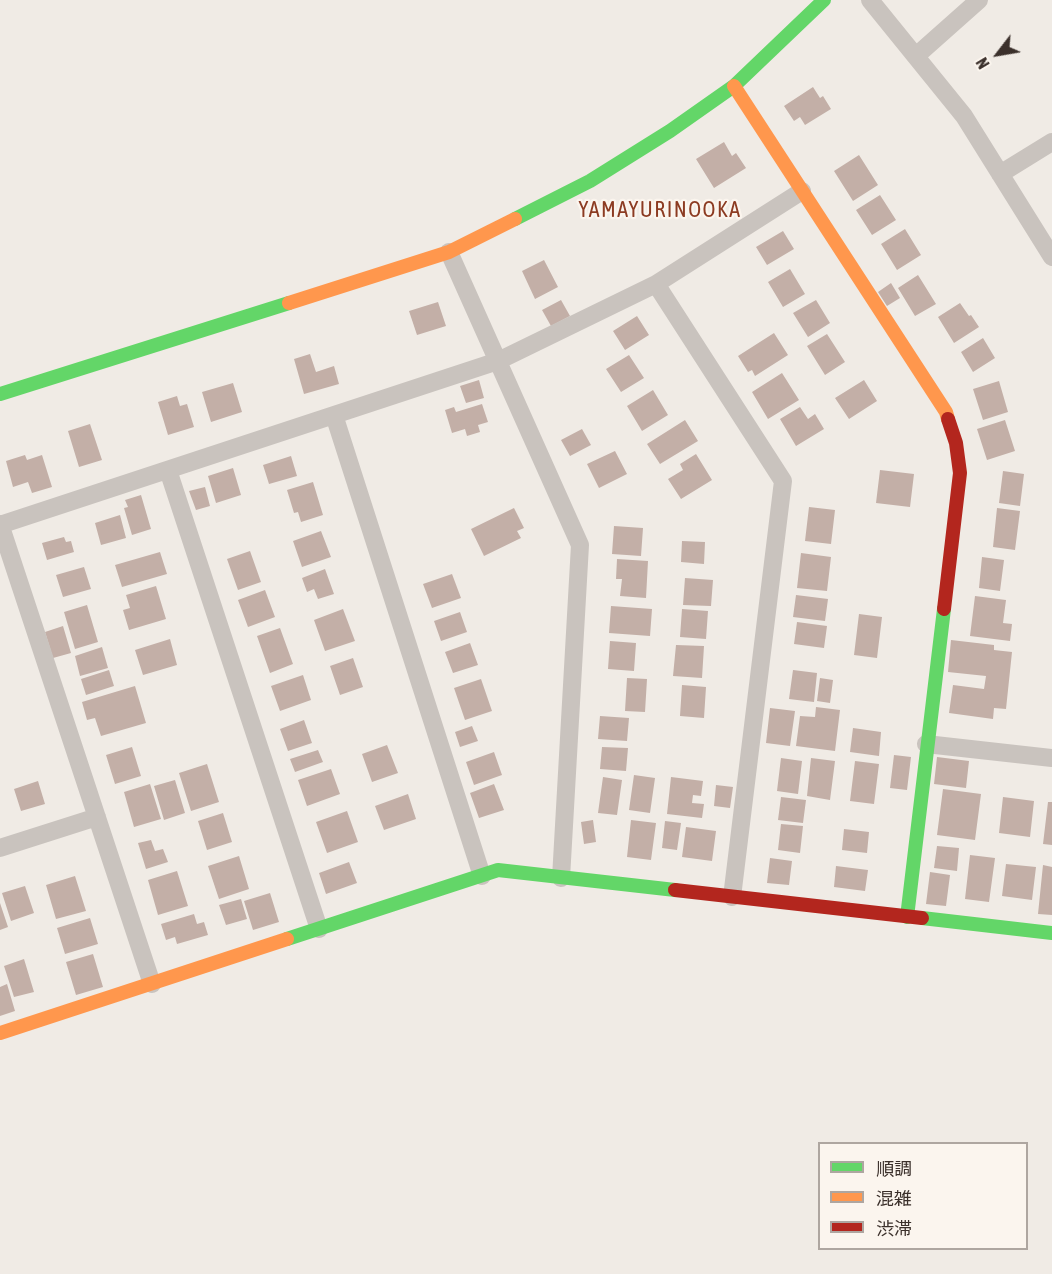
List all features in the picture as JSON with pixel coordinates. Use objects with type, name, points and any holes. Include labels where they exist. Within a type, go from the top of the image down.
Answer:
[{"type":"street","points":[[0,394],[449,252],[590,182],[670,131],[734,86],[824,0]]},
{"type":"street","points":[[870,0],[964,116],[1052,257]]},
{"type":"street","points":[[916,56],[979,0]]},
{"type":"street","points":[[734,86],[946,412],[956,443],[960,473],[907,917]]},
{"type":"street","points":[[1000,174],[1052,142]]},
{"type":"street","points":[[152,984],[0,525],[498,361],[656,284],[802,191]]},
{"type":"street","points":[[449,252],[580,545],[561,878]]},
{"type":"street","points":[[656,284],[783,481],[732,897]]},
{"type":"street","points":[[334,415],[482,876]]},
{"type":"street","points":[[168,470],[319,929]]},
{"type":"street","points":[[926,744],[1052,758]]},
{"type":"street","points":[[0,848],[97,817]]},
{"type":"street","points":[[0,1033],[498,870],[1052,933]]},
{"type":"building","points":[[813,87],[820,98],[823,96],[831,109],[805,125],[800,117],[794,121],[784,106]]},
{"type":"building","points":[[724,142],[732,156],[736,153],[746,168],[714,188],[696,159]]},
{"type":"building","points":[[859,155],[878,185],[853,201],[834,171]]},
{"type":"building","points":[[880,195],[896,220],[872,235],[856,210]]},
{"type":"building","points":[[905,229],[921,255],[897,270],[881,244]]},
{"type":"building","points":[[783,231],[794,249],[767,265],[756,247]]},
{"type":"building","points":[[544,260],[558,287],[535,299],[522,271]]},
{"type":"building","points":[[790,269],[805,294],[783,307],[768,282]]},
{"type":"building","points":[[918,275],[936,304],[915,316],[898,288]]},
{"type":"building","points":[[891,283],[900,298],[887,306],[878,292]]},
{"type":"building","points":[[561,300],[570,316],[551,326],[542,310]]},
{"type":"building","points":[[816,300],[830,323],[808,337],[793,313]]},
{"type":"building","points":[[438,302],[446,326],[417,335],[409,311]]},
{"type":"building","points":[[960,303],[979,327],[954,343],[938,317]]},
{"type":"building","points":[[637,316],[649,335],[625,350],[613,331]]},
{"type":"building","points":[[774,333],[788,355],[755,376],[752,370],[748,372],[738,356]]},
{"type":"building","points":[[827,334],[845,362],[825,375],[807,346]]},
{"type":"building","points":[[983,338],[995,358],[973,372],[961,352]]},
{"type":"building","points":[[310,354],[316,372],[334,366],[339,384],[304,394],[294,359]]},
{"type":"building","points":[[629,355],[644,378],[621,392],[606,369]]},
{"type":"building","points":[[782,373],[799,400],[768,419],[752,392]]},
{"type":"building","points":[[479,380],[484,398],[466,403],[460,386]]},
{"type":"building","points":[[864,380],[877,401],[849,419],[835,398]]},
{"type":"building","points":[[999,381],[1008,412],[983,420],[973,389]]},
{"type":"building","points":[[233,383],[242,412],[211,422],[202,392]]},
{"type":"building","points":[[653,390],[668,415],[642,431],[627,406]]},
{"type":"building","points":[[177,396],[180,406],[187,404],[194,427],[168,435],[158,402]]},
{"type":"building","points":[[482,404],[488,422],[478,425],[480,432],[467,436],[465,429],[452,433],[445,410],[454,407],[456,412]]},
{"type":"building","points":[[800,407],[808,419],[815,414],[824,429],[796,446],[780,419]]},
{"type":"building","points":[[685,420],[698,441],[660,464],[647,444]]},
{"type":"building","points":[[1005,420],[1015,451],[987,460],[977,429]]},
{"type":"building","points":[[90,424],[102,460],[79,467],[68,431]]},
{"type":"building","points":[[582,429],[591,445],[570,456],[561,440]]},
{"type":"building","points":[[615,451],[627,474],[599,488],[587,464]]},
{"type":"building","points":[[696,454],[712,480],[681,499],[668,479],[683,470],[680,464]]},
{"type":"building","points":[[25,455],[27,460],[42,455],[52,487],[32,493],[28,482],[13,487],[6,461]]},
{"type":"building","points":[[291,456],[297,476],[269,484],[263,465]]},
{"type":"building","points":[[233,468],[241,495],[216,503],[208,476]]},
{"type":"building","points":[[880,470],[914,474],[910,507],[876,503]]},
{"type":"building","points":[[1003,471],[1024,474],[1020,506],[999,503]]},
{"type":"building","points":[[313,482],[323,515],[301,522],[298,512],[294,513],[287,490]]},
{"type":"building","points":[[205,487],[210,506],[196,510],[189,491]]},
{"type":"building","points":[[141,495],[151,529],[132,535],[124,508],[128,507],[125,500]]},
{"type":"building","points":[[809,507],[835,510],[831,544],[805,541]]},
{"type":"building","points":[[514,508],[524,528],[517,531],[521,538],[484,556],[471,529]]},
{"type":"building","points":[[997,508],[1020,511],[1015,550],[993,547]]},
{"type":"building","points":[[120,515],[126,538],[101,545],[95,523]]},
{"type":"building","points":[[614,526],[643,528],[641,556],[612,554]]},
{"type":"building","points":[[321,531],[331,557],[302,567],[293,541]]},
{"type":"building","points":[[64,537],[66,542],[71,541],[74,552],[47,560],[42,543]]},
{"type":"building","points":[[682,541],[705,542],[704,564],[681,562]]},
{"type":"building","points":[[250,551],[261,582],[238,590],[227,559]]},
{"type":"building","points":[[160,552],[167,574],[122,587],[115,565]]},
{"type":"building","points":[[801,553],[831,557],[827,591],[797,588]]},
{"type":"building","points":[[982,557],[1004,560],[1000,591],[979,588]]},
{"type":"building","points":[[617,559],[648,561],[646,598],[620,596],[622,579],[616,579]]},
{"type":"building","points":[[84,567],[91,589],[63,597],[56,575]]},
{"type":"building","points":[[325,569],[334,594],[318,599],[314,589],[307,592],[302,578]]},
{"type":"building","points":[[452,574],[461,598],[432,608],[423,584]]},
{"type":"building","points":[[685,578],[713,580],[711,606],[683,605]]},
{"type":"building","points":[[156,586],[166,619],[129,630],[123,610],[130,608],[126,595]]},
{"type":"building","points":[[265,590],[275,617],[248,627],[238,600]]},
{"type":"building","points":[[796,595],[828,599],[825,621],[793,617]]},
{"type":"building","points":[[975,596],[1006,600],[1003,623],[1012,624],[1010,641],[970,636]]},
{"type":"building","points":[[87,605],[98,642],[75,649],[64,612]]},
{"type":"building","points":[[611,606],[652,609],[650,636],[609,633]]},
{"type":"building","points":[[343,609],[355,641],[325,651],[314,620]]},
{"type":"building","points":[[682,609],[708,611],[706,639],[680,637]]},
{"type":"building","points":[[460,612],[467,632],[441,641],[434,621]]},
{"type":"building","points":[[859,614],[882,617],[877,658],[854,655]]},
{"type":"building","points":[[797,622],[827,626],[824,648],[794,644]]},
{"type":"building","points":[[63,626],[71,653],[53,658],[45,632]]},
{"type":"building","points":[[280,628],[293,664],[270,673],[257,636]]},
{"type":"building","points":[[170,639],[177,665],[143,675],[135,650]]},
{"type":"building","points":[[951,640],[994,645],[994,650],[1012,652],[1006,709],[994,708],[993,719],[949,713],[953,685],[984,689],[986,676],[948,672]]},
{"type":"building","points":[[610,641],[636,643],[634,671],[608,669]]},
{"type":"building","points":[[470,643],[478,665],[453,673],[445,652]]},
{"type":"building","points":[[676,645],[704,646],[702,678],[673,676]]},
{"type":"building","points":[[102,647],[108,668],[80,676],[75,656]]},
{"type":"building","points":[[353,658],[363,687],[340,695],[330,666]]},
{"type":"building","points":[[109,670],[114,686],[86,695],[81,679]]},
{"type":"building","points":[[793,670],[817,673],[814,702],[789,699]]},
{"type":"building","points":[[303,675],[311,700],[280,711],[271,686]]},
{"type":"building","points":[[627,678],[647,679],[645,712],[625,711]]},
{"type":"building","points":[[820,678],[833,680],[830,703],[817,701]]},
{"type":"building","points":[[481,679],[492,711],[465,720],[454,688]]},
{"type":"building","points":[[682,685],[706,687],[704,718],[680,716]]},
{"type":"building","points":[[135,686],[146,723],[101,736],[95,718],[87,720],[82,702]]},
{"type":"building","points":[[816,707],[840,710],[835,751],[796,746],[800,716],[815,717]]},
{"type":"building","points":[[770,708],[795,711],[790,746],[766,743]]},
{"type":"building","points":[[600,716],[629,718],[627,741],[598,739]]},
{"type":"building","points":[[304,720],[312,743],[288,751],[280,729]]},
{"type":"building","points":[[472,726],[478,741],[460,747],[455,732]]},
{"type":"building","points":[[853,728],[881,732],[879,756],[850,752]]},
{"type":"building","points":[[387,745],[398,773],[372,782],[362,754]]},
{"type":"building","points":[[132,747],[141,776],[115,784],[106,755]]},
{"type":"building","points":[[602,747],[628,748],[626,771],[600,769]]},
{"type":"building","points":[[318,750],[323,762],[295,772],[290,759]]},
{"type":"building","points":[[494,752],[502,775],[474,785],[466,762]]},
{"type":"building","points":[[894,755],[911,757],[907,790],[890,788]]},
{"type":"building","points":[[937,757],[969,761],[966,788],[934,784]]},
{"type":"building","points":[[781,758],[802,761],[798,794],[777,791]]},
{"type":"building","points":[[811,758],[835,761],[830,800],[807,796]]},
{"type":"building","points":[[855,761],[879,764],[874,804],[850,801]]},
{"type":"building","points":[[207,764],[219,802],[191,811],[179,773]]},
{"type":"building","points":[[331,769],[340,794],[307,806],[298,780]]},
{"type":"building","points":[[634,775],[655,778],[650,813],[629,810]]},
{"type":"building","points":[[603,777],[622,780],[617,815],[598,813]]},
{"type":"building","points":[[671,777],[703,781],[701,796],[693,795],[692,803],[704,804],[702,818],[667,814]]},
{"type":"building","points":[[175,780],[185,813],[164,820],[154,786]]},
{"type":"building","points":[[38,781],[45,804],[21,811],[14,789]]},
{"type":"building","points":[[150,784],[161,819],[134,827],[124,792]]},
{"type":"building","points":[[494,784],[504,810],[479,818],[470,793]]},
{"type":"building","points":[[716,785],[733,787],[730,808],[714,806]]},
{"type":"building","points":[[943,789],[981,794],[975,840],[937,835]]},
{"type":"building","points":[[408,794],[416,819],[384,830],[375,806]]},
{"type":"building","points":[[781,797],[806,800],[803,823],[778,820]]},
{"type":"building","points":[[1003,797],[1034,801],[1030,837],[999,833]]},
{"type":"building","points":[[1048,802],[1052,802],[1052,845],[1043,844]]},
{"type":"building","points":[[347,811],[358,842],[327,853],[316,822]]},
{"type":"building","points":[[223,813],[232,842],[207,850],[198,821]]},
{"type":"building","points":[[593,820],[596,842],[584,844],[581,822]]},
{"type":"building","points":[[631,820],[656,823],[651,860],[627,857]]},
{"type":"building","points":[[665,821],[681,823],[677,850],[662,848]]},
{"type":"building","points":[[781,824],[803,826],[800,853],[778,850]]},
{"type":"building","points":[[686,827],[716,831],[712,861],[682,857]]},
{"type":"building","points":[[844,829],[869,832],[867,853],[842,850]]},
{"type":"building","points":[[151,840],[155,851],[163,849],[168,862],[146,869],[138,843]]},
{"type":"building","points":[[937,846],[959,848],[957,871],[934,868]]},
{"type":"building","points":[[970,855],[995,858],[989,902],[965,899]]},
{"type":"building","points":[[239,856],[249,889],[219,899],[208,866]]},
{"type":"building","points":[[770,858],[792,861],[789,885],[767,883]]},
{"type":"building","points":[[349,862],[357,883],[326,894],[319,873]]},
{"type":"building","points":[[1006,864],[1036,867],[1032,900],[1002,896]]},
{"type":"building","points":[[1043,865],[1052,867],[1052,915],[1038,914]]},
{"type":"building","points":[[836,866],[868,870],[865,891],[834,887]]},
{"type":"building","points":[[177,871],[188,906],[158,915],[148,880]]},
{"type":"building","points":[[930,872],[950,875],[946,906],[926,904]]},
{"type":"building","points":[[75,876],[86,911],[56,919],[46,885]]},
{"type":"building","points":[[25,886],[34,913],[11,921],[2,893]]},
{"type":"building","points":[[270,893],[279,922],[253,930],[244,901]]},
{"type":"building","points":[[241,899],[247,919],[226,925],[219,905]]},
{"type":"building","points":[[0,903],[8,927],[0,930]]},
{"type":"building","points":[[194,914],[197,924],[204,922],[208,935],[177,944],[175,937],[166,940],[161,924]]},
{"type":"building","points":[[90,918],[98,944],[65,954],[57,928]]},
{"type":"building","points":[[93,954],[103,987],[76,995],[66,962]]},
{"type":"building","points":[[24,959],[34,992],[14,997],[4,966]]},
{"type":"building","points":[[7,984],[15,1011],[0,1016],[0,987]]},
{"type":"traffic: fast","points":[[515,219],[590,181],[670,131],[734,86],[824,0]]},
{"type":"traffic: fast","points":[[0,394],[289,303]]},
{"type":"traffic: fast","points":[[907,917],[944,609]]},
{"type":"traffic: fast","points":[[287,939],[498,870],[675,890]]},
{"type":"traffic: fast","points":[[922,918],[1052,933]]},
{"type":"traffic: slow","points":[[734,86],[946,412],[948,419]]},
{"type":"traffic: slow","points":[[289,303],[449,252],[515,219]]},
{"type":"traffic: slow","points":[[0,1033],[287,939]]},
{"type":"traffic: jam","points":[[944,609],[960,473],[956,443],[948,419]]},
{"type":"traffic: jam","points":[[675,890],[922,918]]},
{"type":"district","name":"YAMAYURINOOKA","points":[[660,210]]}]
